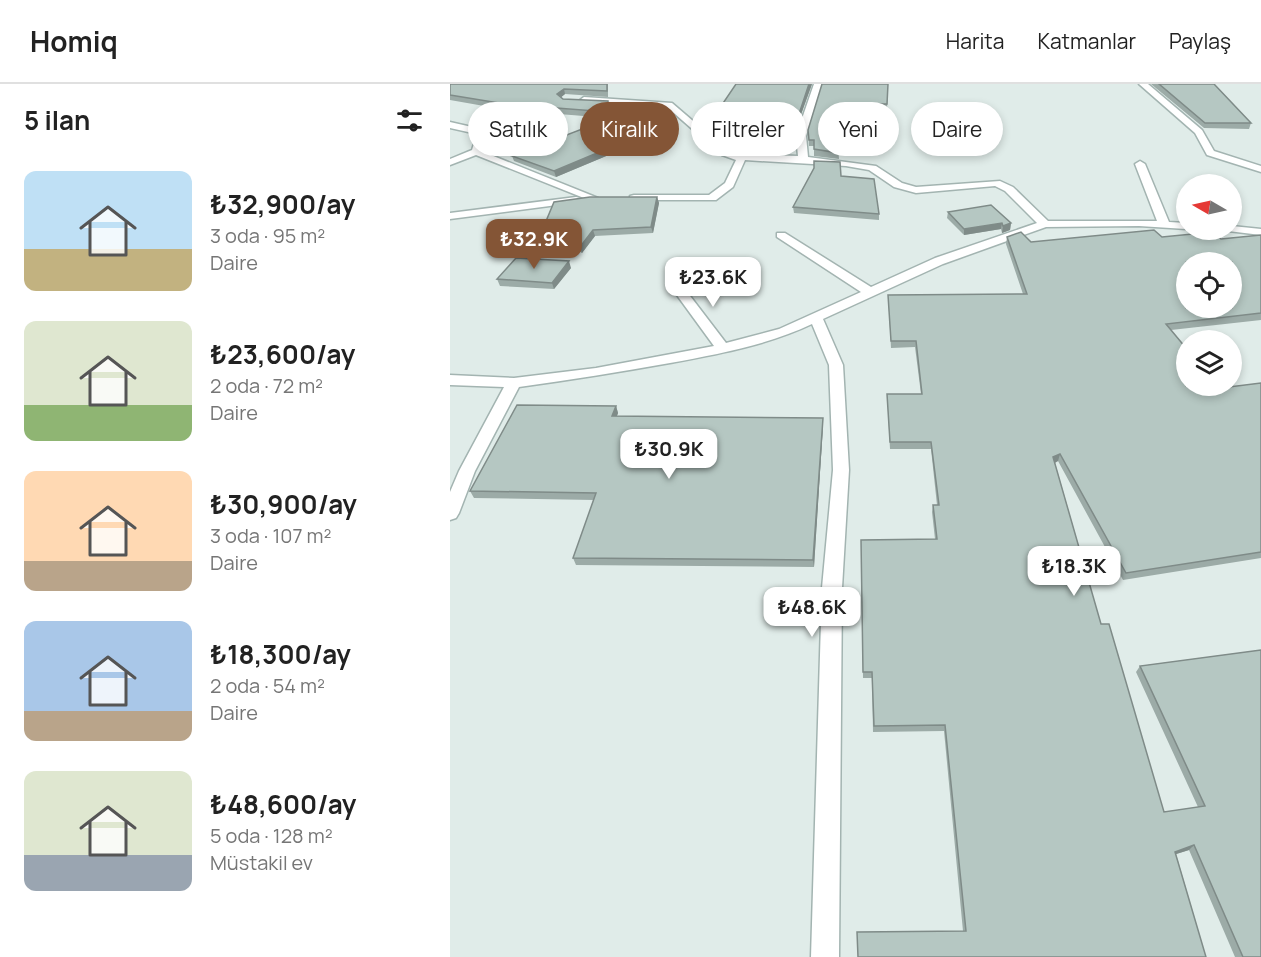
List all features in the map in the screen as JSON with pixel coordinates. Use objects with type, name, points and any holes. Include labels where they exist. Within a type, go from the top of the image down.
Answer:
[{"type":"street","points":[[803,159],[801,136],[818,84]]},
{"type":"street","points":[[1143,84],[1199,132],[1210,153],[1261,169]]},
{"type":"street","points":[[576,100],[669,105],[725,153],[742,157],[846,163],[872,168],[898,185],[916,190],[996,183],[1009,189],[1045,224]]},
{"type":"street","points":[[450,125],[468,129]]},
{"type":"street","points":[[450,162],[468,155]]},
{"type":"street","points":[[486,156],[593,198]]},
{"type":"street","points":[[450,216],[593,198],[712,198],[729,185],[742,157]]},
{"type":"street","points":[[1140,164],[1164,224]]},
{"type":"street","points":[[450,380],[514,383],[596,372],[723,348],[784,332],[939,261],[1045,224],[1077,222],[1176,225]]},
{"type":"street","points":[[1242,230],[1261,232]]},
{"type":"street","points":[[781,235],[870,292]]},
{"type":"street","points":[[677,288],[723,348]]},
{"type":"street","points":[[816,317],[836,365],[841,470],[832,588],[825,957]]},
{"type":"street","points":[[450,513],[467,471],[514,383]]},
{"type":"building","points":[[450,84],[607,84],[607,91],[564,89],[557,94],[563,99],[608,102],[580,102],[580,110],[568,109],[568,102],[493,102],[450,95]]},
{"type":"building","points":[[736,84],[809,84],[803,102],[724,102]]},
{"type":"building","points":[[822,84],[888,84],[887,102],[818,102],[818,150],[814,149],[814,140],[809,140],[808,130]]},
{"type":"building","points":[[1159,84],[1214,84],[1251,123],[1205,123]]},
{"type":"building","points":[[580,130],[580,156],[590,156],[554,171],[512,156],[568,156],[568,134]]},
{"type":"building","points":[[814,161],[840,162],[841,176],[874,179],[879,214],[793,207],[814,168]]},
{"type":"building","points":[[590,197],[657,197],[651,227],[593,230],[580,247],[544,226],[554,202]]},
{"type":"building","points":[[991,205],[1011,223],[1003,226],[1002,223],[964,229],[948,212]]},
{"type":"building","points":[[1154,230],[1162,237],[1176,236],[1176,240],[1242,240],[1242,237],[1261,235],[1261,313],[1242,315],[1242,252],[1176,252],[1176,318],[1218,318],[1166,324],[1176,336],[1176,396],[1242,396],[1242,385],[1261,383],[1261,552],[1126,573],[1060,454],[1053,457],[1101,624],[1109,624],[1164,812],[1205,806],[1140,666],[1261,650],[1261,957],[1243,957],[1194,845],[1175,852],[1206,957],[858,957],[857,932],[966,931],[945,725],[874,726],[872,672],[863,672],[861,540],[937,539],[933,505],[939,505],[931,442],[890,442],[887,394],[922,394],[916,341],[891,341],[888,295],[1027,294],[1007,237],[1021,232],[1031,242]]},
{"type":"building","points":[[516,258],[569,261],[552,283],[497,279]]},
{"type":"building","points":[[517,405],[616,406],[612,416],[823,418],[813,560],[573,558],[596,493],[470,491]]}]
